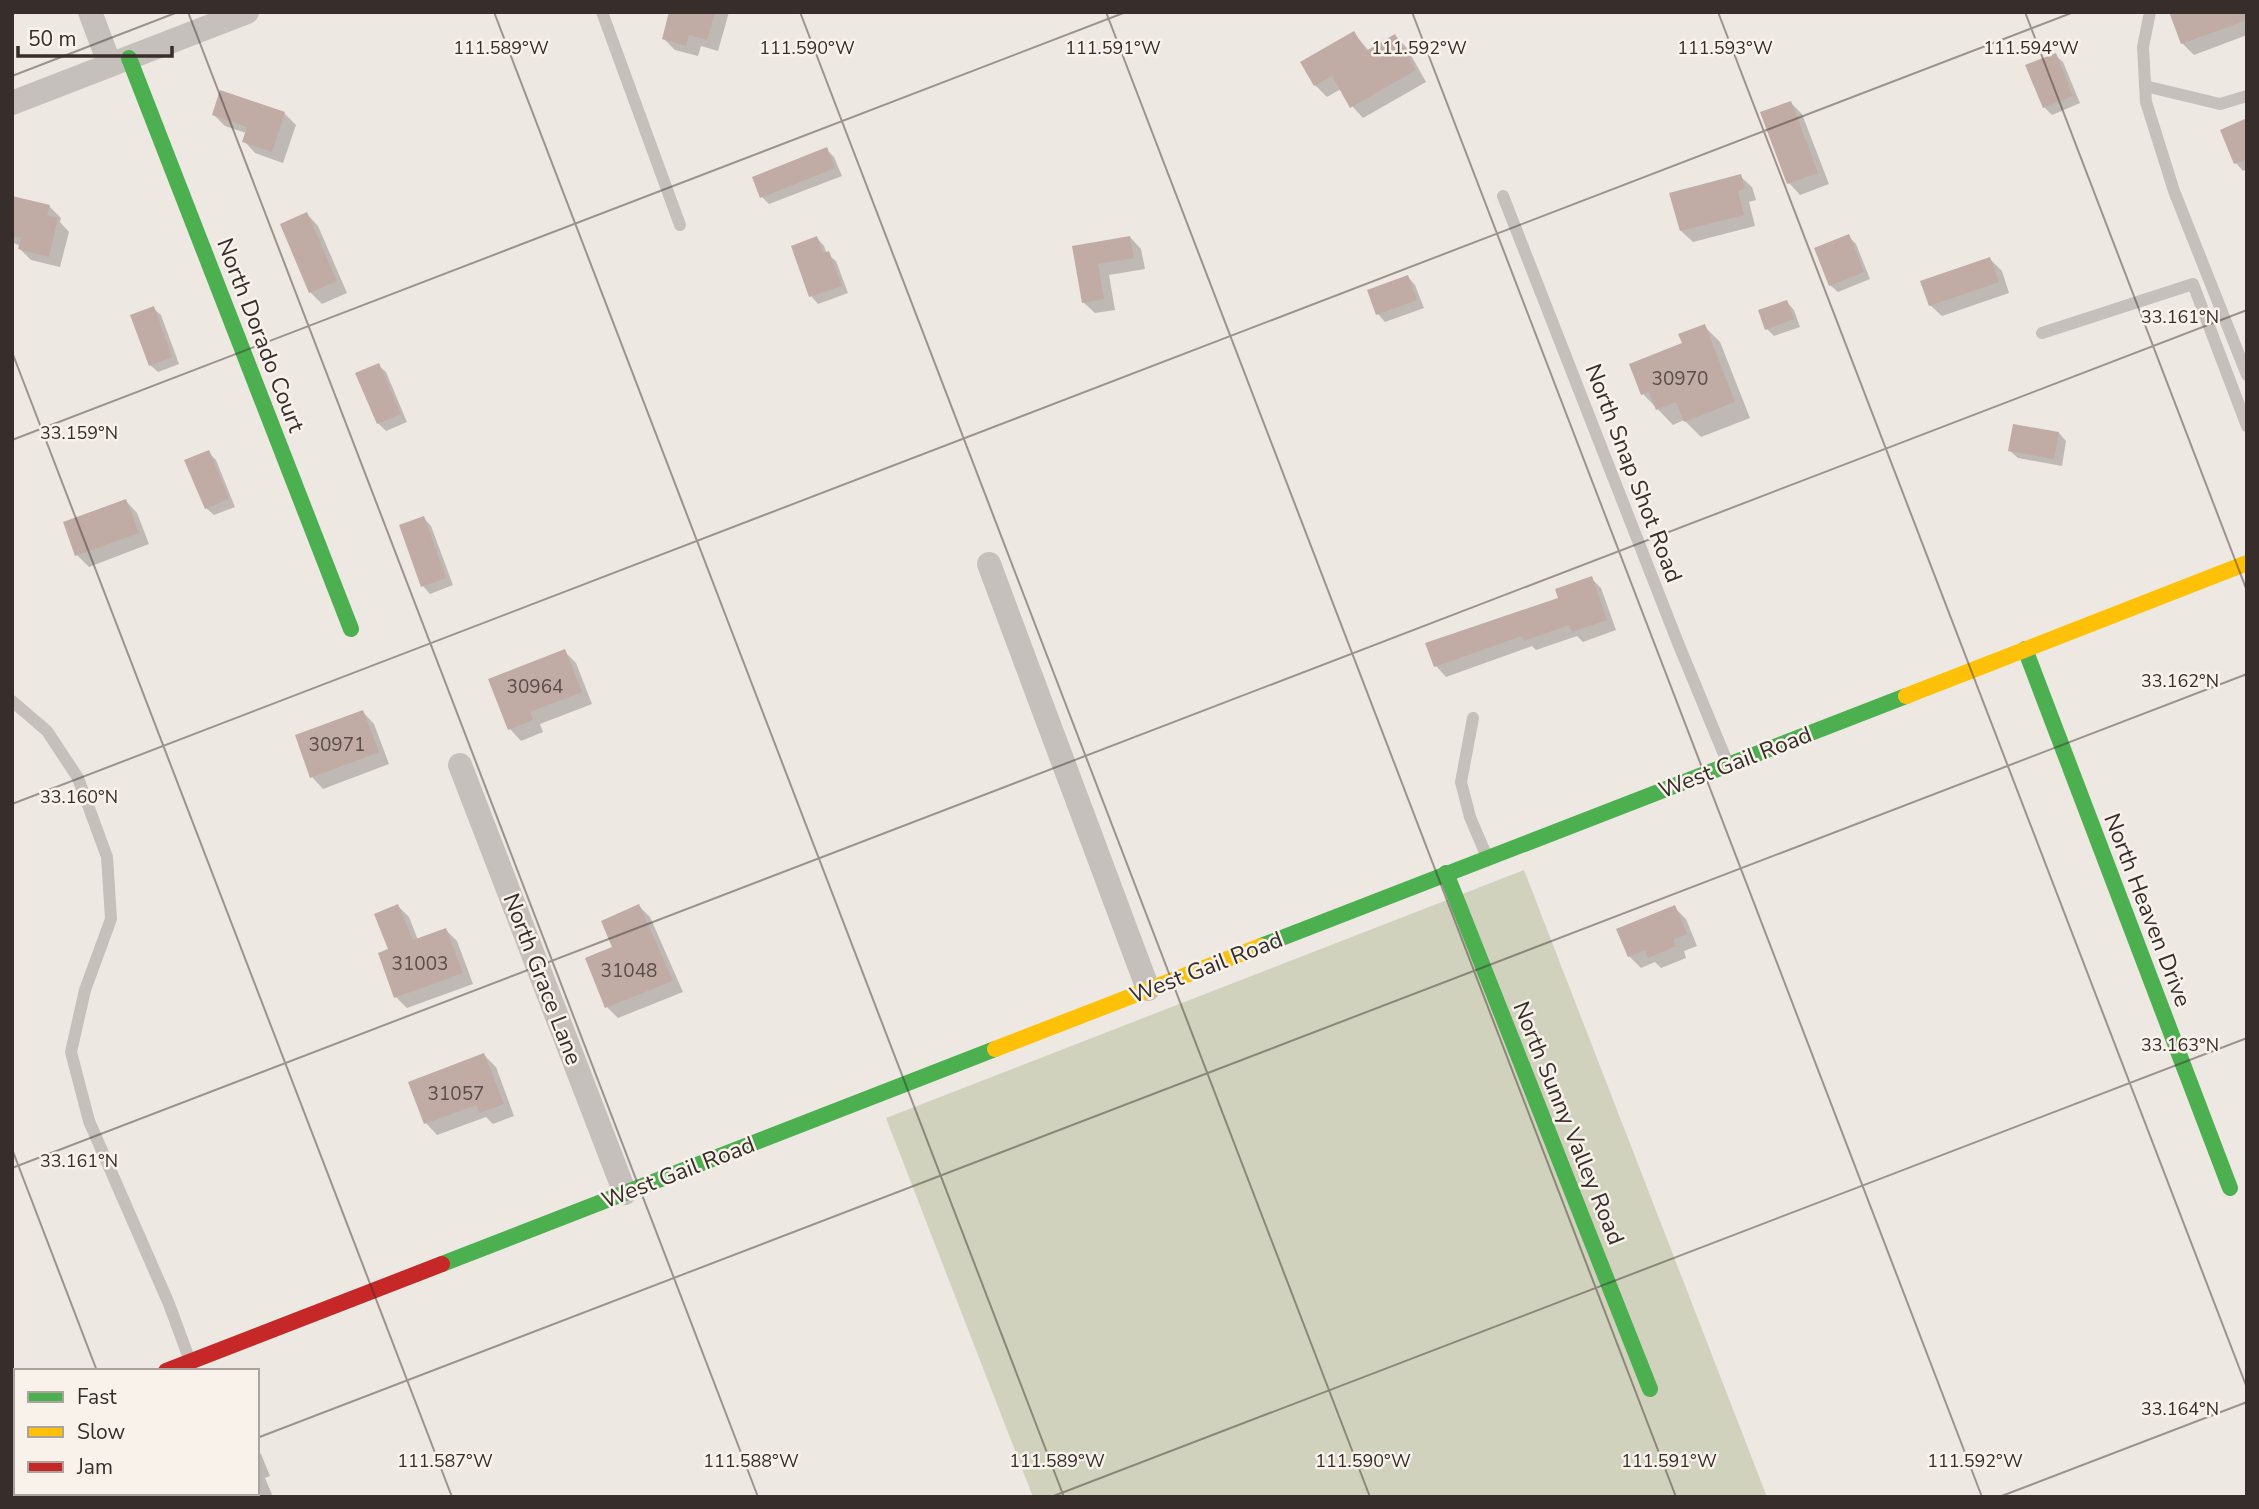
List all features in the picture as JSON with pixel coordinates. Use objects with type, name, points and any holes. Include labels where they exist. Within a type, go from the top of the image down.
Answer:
[{"type":"street","points":[[90,12],[120,61]]},
{"type":"street","points":[[12,103],[247,12]]},
{"type":"street","name":"North Dorado Court","points":[[120,61],[351,629]]},
{"type":"street","name":"West Gail Road","points":[[171,1369],[2247,563]]},
{"type":"street","points":[[989,564],[1148,989]]},
{"type":"street","name":"North Heaven Drive","points":[[2025,649],[2230,1188]]},
{"type":"street","name":"North Grace Lane","points":[[460,765],[625,1193]]},
{"type":"street","name":"North Sunny Valley Road","points":[[1446,873],[1650,1389]]},
{"type":"lane","points":[[602,12],[680,225]]},
{"type":"lane","points":[[2150,12],[2143,47],[2146,102],[2174,191],[2247,375]]},
{"type":"lane","points":[[2145,86],[2220,104],[2247,96]]},
{"type":"lane","name":"North Snap Shot Road","points":[[1503,197],[1728,764]]},
{"type":"lane","points":[[2042,333],[2193,284],[2247,426]]},
{"type":"lane","points":[[12,701],[47,731],[78,778],[107,857],[111,919],[85,990],[71,1052],[89,1121],[169,1304],[190,1361]]},
{"type":"lane","points":[[1473,718],[1461,782],[1470,817],[1488,858]]},
{"type":"green space","points":[[1524,870],[1767,1497],[1033,1497],[886,1118]]},
{"type":"building","points":[[669,12],[715,12],[707,40],[689,35],[686,46],[662,39]]},
{"type":"building","points":[[2169,12],[2247,12],[2247,20],[2181,44]]},
{"type":"building","points":[[1354,31],[1366,51],[1395,34],[1416,70],[1350,108],[1332,76],[1314,86],[1300,62]]},
{"type":"building","points":[[2056,53],[2073,96],[2043,108],[2025,65]]},
{"type":"building","points":[[220,90],[285,112],[272,152],[242,142],[247,127],[212,115]]},
{"type":"building","points":[[1791,101],[1818,173],[1787,184],[1760,112]]},
{"type":"building","points":[[2247,118],[2247,159],[2234,164],[2220,130]]},
{"type":"building","points":[[827,147],[835,168],[760,198],[752,177]]},
{"type":"building","points":[[1741,174],[1745,189],[1738,191],[1744,215],[1680,231],[1669,193]]},
{"type":"building","points":[[12,196],[50,205],[47,215],[58,218],[49,257],[18,249],[21,238],[12,236]]},
{"type":"building","points":[[307,212],[337,281],[309,293],[280,224]]},
{"type":"building","points":[[1849,234],[1864,272],[1829,286],[1814,248]]},
{"type":"building","points":[[817,236],[823,253],[829,251],[842,286],[809,297],[791,246]]},
{"type":"building","points":[[1130,236],[1134,258],[1098,264],[1104,299],[1082,303],[1072,246]]},
{"type":"building","points":[[1990,257],[1999,282],[1929,306],[1920,281]]},
{"type":"building","points":[[1408,275],[1417,300],[1376,315],[1367,290]]},
{"type":"building","points":[[1787,300],[1794,319],[1765,330],[1758,310]]},
{"type":"building","points":[[154,306],[172,357],[149,366],[130,315]]},
{"type":"building","points":[[1705,324],[1735,402],[1684,422],[1676,402],[1656,410],[1649,392],[1641,395],[1629,364],[1682,343],[1678,334]]},
{"type":"building","points":[[379,363],[401,414],[377,424],[355,373]]},
{"type":"building","points":[[2013,424],[2059,432],[2054,459],[2008,451]]},
{"type":"building","points":[[209,450],[229,499],[205,509],[184,460]]},
{"type":"building","points":[[126,499],[139,533],[75,556],[63,522]]},
{"type":"building","points":[[424,516],[446,578],[421,587],[399,525]]},
{"type":"building","points":[[1592,576],[1607,620],[1572,632],[1569,625],[1524,641],[1522,636],[1434,667],[1425,643],[1558,598],[1555,589]]},
{"type":"building","points":[[565,649],[582,692],[530,712],[533,720],[508,730],[488,679]]},
{"type":"building","points":[[363,710],[379,752],[310,778],[295,735]]},
{"type":"building","points":[[398,904],[413,940],[446,928],[463,973],[394,998],[378,953],[388,949],[374,914]]},
{"type":"building","points":[[639,904],[673,981],[605,1008],[585,958],[612,947],[601,921]]},
{"type":"building","points":[[1675,905],[1687,934],[1673,940],[1676,946],[1648,958],[1645,950],[1628,957],[1616,929]]},
{"type":"building","points":[[484,1053],[504,1104],[480,1113],[476,1105],[424,1124],[408,1082]]},
{"type":"traffic: fast","points":[[129,58],[351,629]]},
{"type":"traffic: fast","points":[[2025,649],[2230,1188]]},
{"type":"traffic: fast","points":[[1261,946],[1906,696]]},
{"type":"traffic: fast","points":[[1446,873],[1650,1389]]},
{"type":"traffic: fast","points":[[442,1264],[995,1049]]},
{"type":"traffic: slow","points":[[1906,696],[2247,563]]},
{"type":"traffic: slow","points":[[995,1049],[1261,946]]},
{"type":"traffic: jam","points":[[171,1369],[442,1264]]}]
